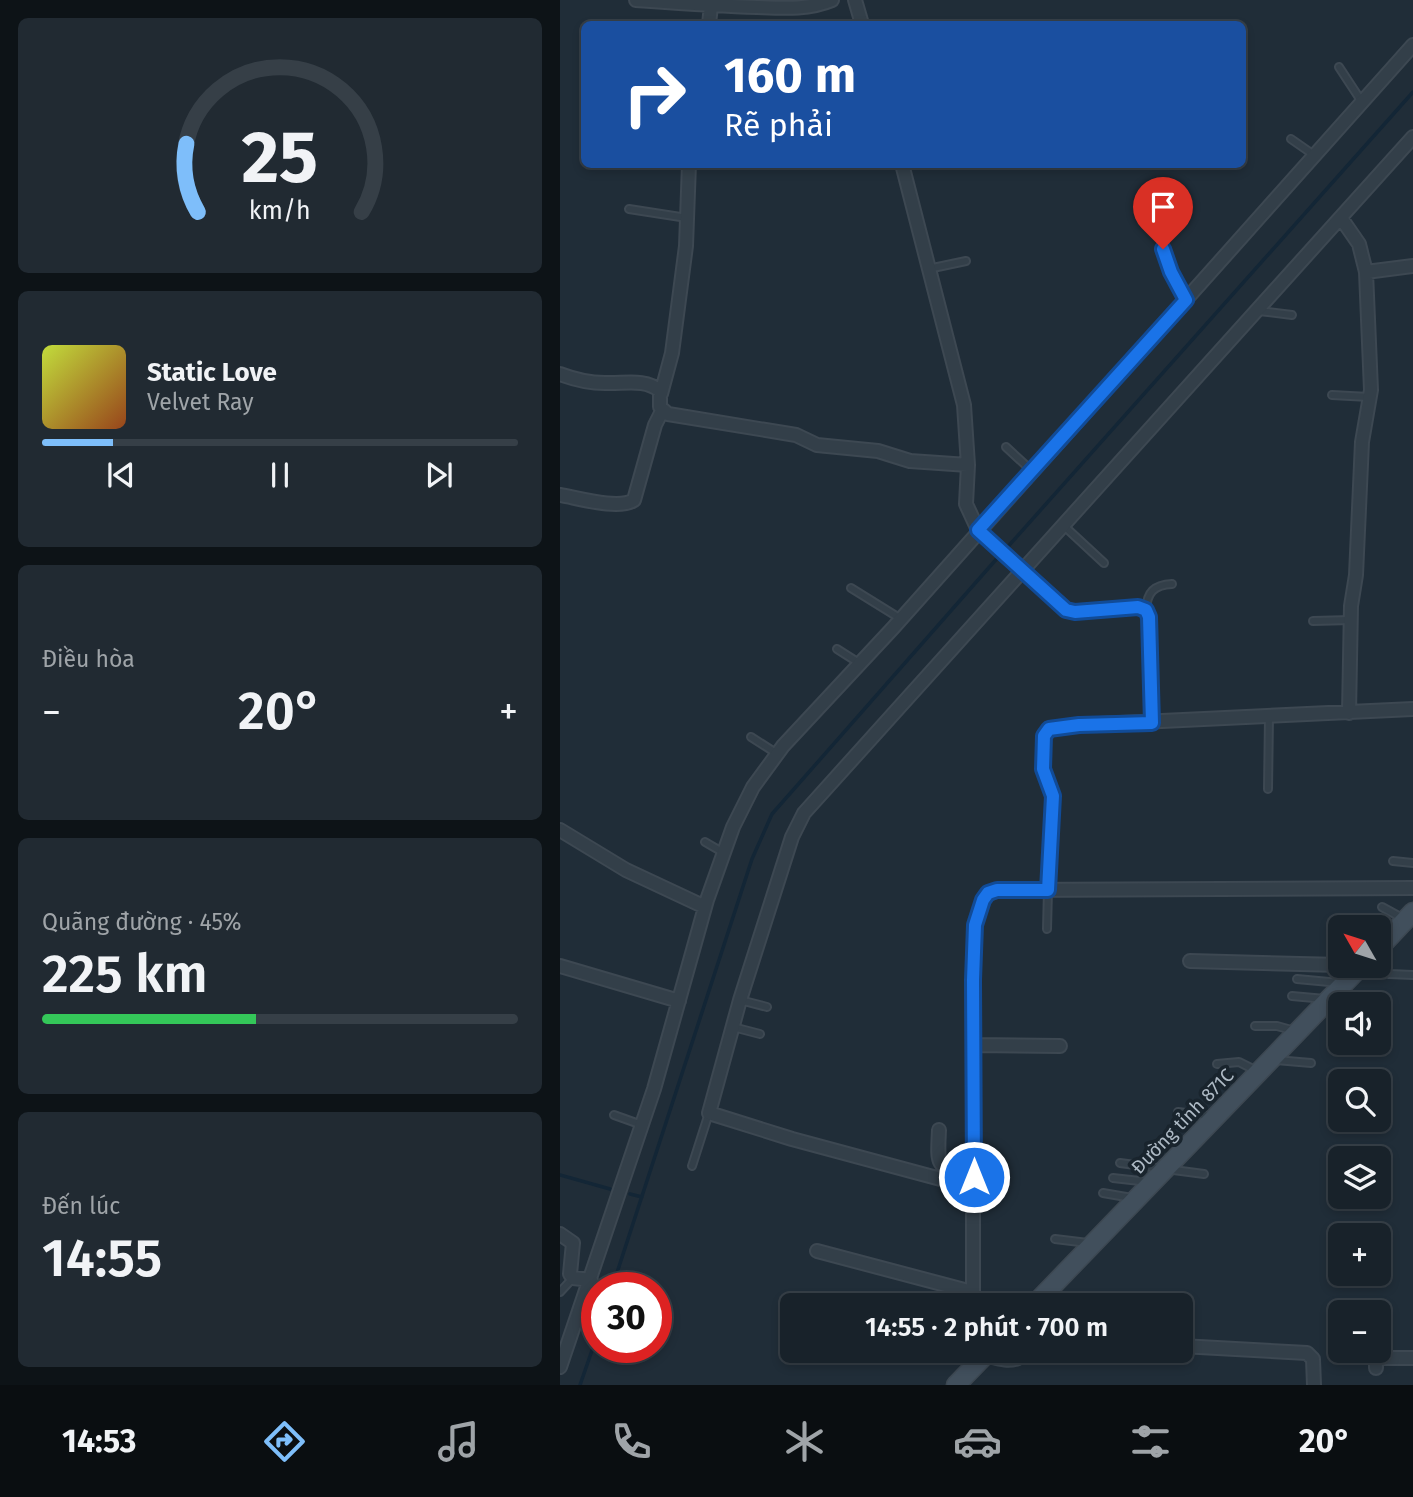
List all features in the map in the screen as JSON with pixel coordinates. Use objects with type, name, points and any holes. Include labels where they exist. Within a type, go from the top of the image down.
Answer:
[{"type":"main road","points":[[1391,935],[1409,916]]},
{"type":"main road","name":"Đường tỉnh 871C","points":[[1336,992],[1350,978]]},
{"type":"main road","name":"Đường tỉnh 871C","points":[[1046,1293],[1328,1000]]},
{"type":"main road","points":[[962,1383],[979,1363]]},
{"type":"street","points":[[636,0],[711,6],[806,8],[832,0]]},
{"type":"street","points":[[855,0],[861,21]]},
{"type":"street","points":[[709,21],[711,6]]},
{"type":"street","points":[[594,1272],[642,1125],[705,907],[733,827],[752,787],[776,753],[981,532],[1032,471],[1413,46]]},
{"type":"street","points":[[974,1183],[792,1139],[709,1113],[740,1000],[792,836],[804,813],[1413,136]]},
{"type":"street","points":[[560,495],[616,504],[627,504],[634,500],[655,425],[662,411],[662,394],[673,354],[686,246],[690,168]]},
{"type":"street","points":[[903,168],[964,405],[968,465],[966,504],[981,532],[1061,606],[1071,612],[1138,607],[1146,610],[1149,617],[1152,723]]},
{"type":"street","points":[[1341,218],[1359,244],[1366,272],[1370,397],[1362,442],[1351,620],[1349,713]]},
{"type":"street","points":[[1366,272],[1413,266]]},
{"type":"street","points":[[560,374],[601,383],[649,384],[662,394]]},
{"type":"street","points":[[662,411],[796,435],[817,445],[878,452],[909,461],[968,465]]},
{"type":"street","points":[[1048,890],[1053,796],[1043,769],[1046,732],[1049,729],[1079,725],[1413,709]]},
{"type":"street","points":[[560,830],[626,870],[705,907]]},
{"type":"street","points":[[973,1293],[975,932],[983,900],[992,891],[1413,888]]},
{"type":"street","points":[[1190,961],[1328,965]]},
{"type":"street","points":[[560,966],[679,1001]]},
{"type":"street","points":[[974,1045],[1060,1046]]},
{"type":"street","points":[[939,1130],[937,1159],[941,1165],[974,1183]]},
{"type":"street","points":[[560,1234],[573,1242],[570,1275],[581,1279]]},
{"type":"street","points":[[817,1251],[954,1293]]},
{"type":"street","points":[[560,1367],[581,1308]]},
{"type":"street","points":[[1193,1347],[1307,1353],[1313,1359],[1314,1385]]},
{"type":"street","points":[[1376,1368],[1378,1358],[1413,1358]]},
{"type":"lane","points":[[1339,67],[1362,102]]},
{"type":"lane","points":[[1291,139],[1314,155]]},
{"type":"lane","points":[[1158,197],[1163,249],[1171,272],[1186,300]]},
{"type":"lane","points":[[629,209],[687,218]]},
{"type":"lane","points":[[928,269],[967,261]]},
{"type":"lane","points":[[1257,311],[1292,315]]},
{"type":"lane","points":[[1332,395],[1370,397]]},
{"type":"lane","points":[[1006,447],[1032,471]]},
{"type":"lane","points":[[1063,525],[1104,563]]},
{"type":"lane","points":[[1146,610],[1147,596],[1151,590],[1163,584],[1172,584]]},
{"type":"lane","points":[[851,588],[901,618]]},
{"type":"lane","points":[[1313,621],[1351,620]]},
{"type":"lane","points":[[837,649],[859,663]]},
{"type":"lane","points":[[1268,789],[1269,717]]},
{"type":"lane","points":[[751,737],[776,753]]},
{"type":"lane","points":[[705,842],[724,853]]},
{"type":"lane","points":[[1393,861],[1413,863]]},
{"type":"lane","points":[[1047,929],[1048,890]]},
{"type":"lane","points":[[1382,907],[1409,916]]},
{"type":"lane","points":[[1391,974],[1413,975]]},
{"type":"lane","points":[[1297,979],[1345,983]]},
{"type":"lane","points":[[1292,996],[1328,999]]},
{"type":"lane","points":[[740,1000],[767,1007]]},
{"type":"lane","points":[[1255,1026],[1277,1026],[1298,1032]]},
{"type":"lane","points":[[733,1027],[760,1034]]},
{"type":"lane","points":[[1217,1064],[1240,1062],[1265,1066],[1311,1063]]},
{"type":"lane","points":[[1178,1112],[1215,1117]]},
{"type":"lane","points":[[692,1166],[709,1113]]},
{"type":"lane","points":[[614,1115],[642,1125]]},
{"type":"lane","points":[[1121,1163],[1204,1174]]},
{"type":"lane","points":[[1113,1178],[1152,1182]]},
{"type":"lane","points":[[1102,1193],[1136,1199]]},
{"type":"lane","points":[[1055,1239],[1093,1244]]},
{"type":"lane","points":[[560,1292],[573,1278]]},
{"type":"waterway","points":[[749,0],[796,0]]},
{"type":"waterway","points":[[1005,550],[1413,92]]},
{"type":"waterway","points":[[617,1272],[752,859],[772,814],[1000,555]]},
{"type":"waterway","points":[[560,1175],[610,1189]]},
{"type":"waterway","points":[[630,1194],[642,1197]]},
{"type":"waterway","points":[[580,1385],[588,1363]]},
{"type":"route","points":[[974,1177],[975,925],[983,900],[992,891],[1048,890],[1053,796],[1043,769],[1044,736],[1049,729],[1079,725],[1152,723],[1149,617],[1146,610],[1138,607],[1075,612],[1066,610],[978,530],[1186,300],[1171,272],[1163,249]]}]
